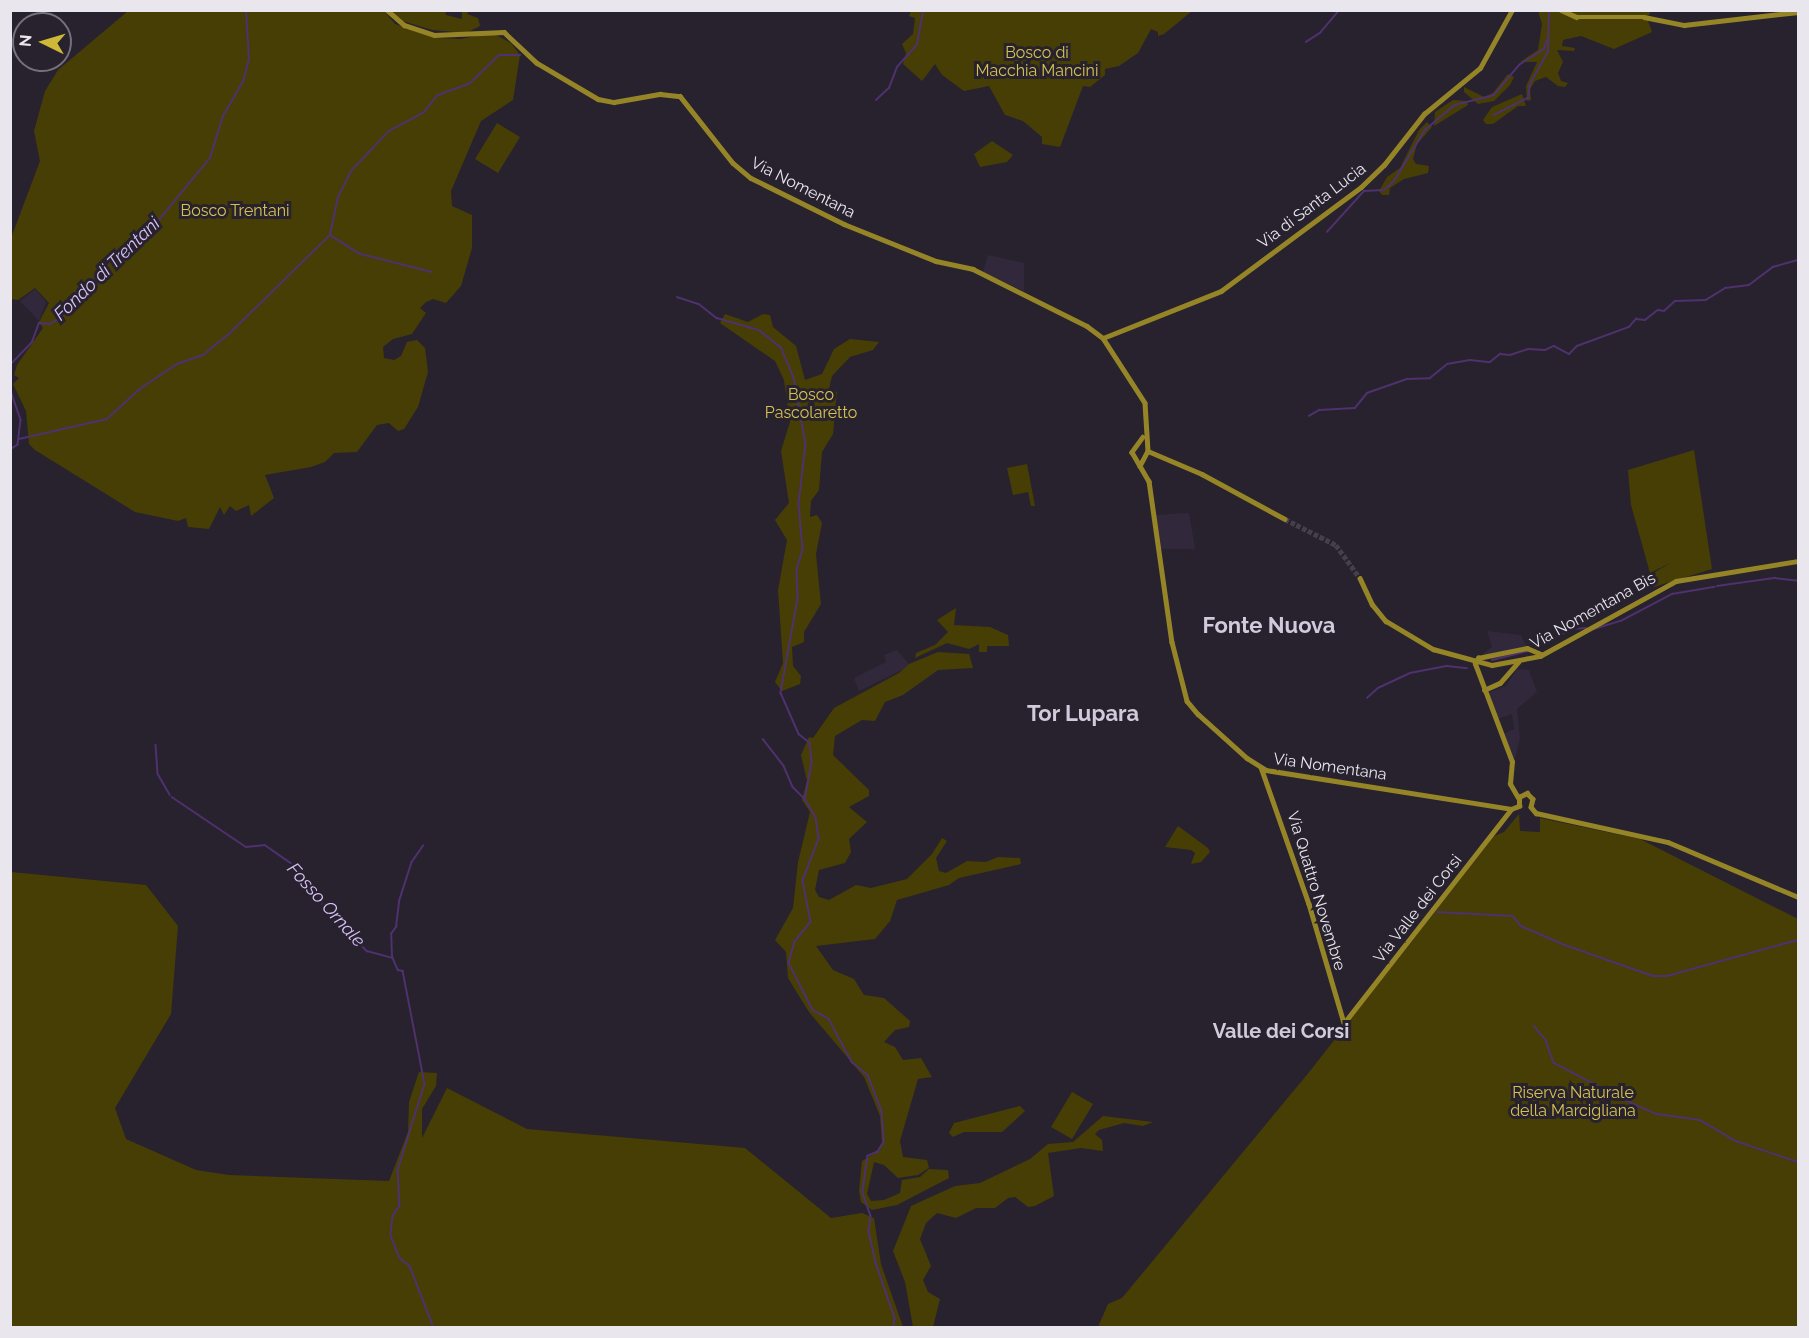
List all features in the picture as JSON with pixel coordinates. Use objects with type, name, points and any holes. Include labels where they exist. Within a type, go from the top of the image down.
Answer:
[{"type":"street","name":"Via Nomentana","points":[[387,10],[404,26],[434,35],[504,32],[537,63],[598,99],[615,102],[663,94],[680,96],[749,177],[844,224],[936,261],[973,268],[1070,316],[1103,338],[1145,403],[1148,419],[1144,435],[1146,445]]},
{"type":"street","name":"Via di Santa Lucia","points":[[1103,338],[1221,291],[1361,187],[1386,163],[1424,114],[1480,68],[1512,10]]},
{"type":"street","points":[[1561,10],[1569,16],[1644,17],[1682,25],[1798,12]]},
{"type":"street","points":[[1143,459],[1136,458],[1132,450],[1144,435]]},
{"type":"street","points":[[1138,443],[1146,445],[1148,452]]},
{"type":"street","points":[[1140,466],[1148,452]]},
{"type":"street","points":[[1148,452],[1202,474],[1285,519]]},
{"type":"street","name":"Via Nomentana","points":[[1136,458],[1150,483],[1168,622],[1187,701],[1261,767],[1511,808],[1531,807]]},
{"type":"street","name":"Via Nomentana Bis","points":[[1360,578],[1372,604],[1386,621],[1433,649],[1495,665],[1528,660],[1544,654],[1676,580],[1798,561]]},
{"type":"street","points":[[1519,806],[1518,798],[1510,784],[1512,762],[1476,669],[1478,658],[1530,649],[1544,654]]},
{"type":"street","points":[[1528,660],[1530,649]]},
{"type":"street","points":[[1484,690],[1504,679],[1518,662]]},
{"type":"street","points":[[1495,665],[1504,679]]},
{"type":"street","name":"Via Quattro Novembre","points":[[1261,767],[1275,802],[1313,918],[1344,1023]]},
{"type":"street","points":[[1518,798],[1530,794],[1531,807],[1536,813],[1668,842],[1798,897]]},
{"type":"street","name":"Via Valle dei Corsi","points":[[1344,1023],[1511,808]]},
{"type":"shaded area","points":[[988,255],[1024,263],[1024,291],[983,272]]},
{"type":"shaded area","points":[[35,289],[46,302],[39,321],[20,301]]},
{"type":"shaded area","points":[[1189,513],[1195,549],[1160,549],[1155,515]]},
{"type":"shaded area","points":[[1487,631],[1521,635],[1526,646],[1486,657],[1483,654],[1492,647]]},
{"type":"shaded area","points":[[897,650],[909,664],[904,669],[859,691],[854,678],[886,662],[884,655]]},
{"type":"shaded area","points":[[1517,669],[1529,670],[1537,692],[1517,709],[1520,739],[1514,762],[1503,734],[1514,729],[1512,714],[1497,719],[1488,693],[1506,686]]},
{"type":"green space","name":"Bosco di Macchia Mancini","points":[[911,10],[1192,11],[1164,34],[1158,36],[1158,32],[1151,29],[1138,53],[1119,66],[1105,69],[1105,75],[1090,87],[1083,86],[1060,147],[1042,144],[1042,137],[1023,121],[1005,115],[989,86],[964,91],[942,75],[935,64],[922,81],[903,64],[906,53],[902,44],[913,34],[915,18],[909,16]]},
{"type":"green space","name":"Bosco Trentani","points":[[128,11],[384,11],[395,24],[436,38],[461,39],[489,33],[511,43],[520,55],[513,100],[481,121],[451,191],[452,206],[472,215],[472,248],[461,286],[446,303],[433,299],[426,302],[420,308],[426,313],[412,334],[393,339],[383,347],[384,358],[394,360],[401,356],[407,342],[417,340],[425,348],[428,372],[418,407],[404,429],[398,431],[389,423],[377,425],[357,452],[334,453],[325,462],[311,467],[265,475],[274,498],[251,516],[249,505],[236,511],[230,506],[224,515],[220,507],[209,529],[188,527],[186,518],[178,521],[135,512],[35,450],[29,444],[26,411],[13,384],[19,378],[14,375],[17,365],[43,328],[39,322],[49,303],[35,288],[18,300],[11,299],[11,238],[40,161],[34,131],[45,91],[57,72],[72,72],[72,58]]},
{"type":"green space","points":[[391,11],[445,11],[446,15],[462,19],[462,11],[469,11],[467,14],[478,18],[480,26],[466,33],[432,30],[399,20]]},
{"type":"green space","points":[[1538,11],[1651,11],[1647,18],[1652,32],[1614,49],[1581,36],[1563,40],[1562,46],[1575,48],[1574,51],[1557,50],[1563,62],[1558,73],[1561,81],[1568,83],[1565,87],[1558,86],[1546,77],[1535,81],[1530,89],[1531,100],[1527,101],[1526,86],[1537,62],[1520,62],[1538,50],[1542,24]]},
{"type":"green space","points":[[1508,74],[1514,77],[1510,85],[1494,101],[1478,104],[1464,92],[1464,87],[1484,97],[1493,93]]},
{"type":"green space","points":[[1522,94],[1526,106],[1518,106],[1493,124],[1486,124],[1483,120],[1492,107]]},
{"type":"green space","points":[[1453,100],[1467,101],[1468,105],[1434,126],[1435,112]]},
{"type":"green space","points":[[1427,122],[1432,127],[1417,144],[1413,159],[1416,164],[1429,166],[1428,173],[1404,179],[1390,188],[1389,195],[1382,195],[1379,191],[1387,177],[1400,168],[1419,130]]},
{"type":"green space","points":[[497,123],[520,137],[498,173],[475,159]]},
{"type":"green space","points":[[992,141],[1013,155],[1007,162],[980,167],[974,154]]},
{"type":"green space","name":"Bosco Pascolaretto","points":[[725,314],[748,322],[763,314],[770,315],[773,327],[796,346],[805,380],[822,374],[834,349],[850,339],[879,342],[873,350],[850,357],[832,376],[829,389],[837,392],[833,434],[822,452],[819,490],[811,501],[810,517],[817,515],[822,523],[816,554],[821,604],[804,632],[804,642],[792,647],[793,666],[801,676],[800,684],[782,691],[775,682],[783,663],[778,590],[787,540],[775,520],[789,503],[781,451],[790,422],[784,380],[775,361],[720,323]]},
{"type":"green space","points":[[1694,450],[1712,569],[1654,587],[1655,572],[1672,562],[1650,573],[1631,505],[1628,470]]},
{"type":"green space","points":[[1027,464],[1035,506],[1031,506],[1028,492],[1013,495],[1007,468]]},
{"type":"green space","points":[[956,608],[954,625],[990,627],[1008,635],[1009,646],[987,646],[987,652],[979,652],[979,644],[969,649],[947,643],[915,658],[916,653],[935,645],[948,632],[937,620]]},
{"type":"green space","points":[[938,652],[969,654],[973,668],[938,670],[903,695],[885,702],[875,721],[862,720],[835,736],[833,755],[869,790],[869,796],[849,807],[867,822],[849,839],[851,852],[845,863],[819,870],[815,890],[819,897],[829,900],[856,885],[871,888],[907,879],[932,854],[942,838],[947,841],[936,858],[939,871],[946,873],[967,861],[986,862],[998,857],[1020,858],[1021,864],[959,878],[949,885],[897,900],[890,921],[875,939],[816,946],[833,970],[854,979],[864,995],[884,998],[910,1021],[909,1027],[895,1030],[884,1042],[895,1047],[903,1060],[921,1058],[932,1077],[918,1079],[900,1141],[903,1157],[927,1160],[929,1168],[918,1175],[898,1178],[884,1165],[874,1162],[867,1194],[871,1201],[884,1200],[900,1193],[902,1180],[920,1177],[929,1169],[948,1170],[949,1178],[897,1205],[872,1210],[861,1202],[859,1191],[862,1161],[880,1150],[882,1143],[880,1116],[864,1077],[809,1012],[788,978],[786,952],[775,940],[793,908],[798,862],[810,812],[802,800],[807,781],[801,755],[809,737],[813,738],[834,708],[899,673],[909,664]]},
{"type":"green space","name":"Riserva Naturale della Marcigliana","points":[[1519,814],[1520,831],[1540,832],[1540,818],[1640,839],[1798,919],[1798,1327],[1098,1327],[1108,1304],[1122,1298],[1310,1071],[1494,836],[1504,832]]},
{"type":"green space","points":[[1178,826],[1208,848],[1210,852],[1201,862],[1191,864],[1195,853],[1191,850],[1165,847]]},
{"type":"green space","points":[[11,872],[146,885],[178,926],[171,1014],[115,1108],[126,1139],[196,1170],[229,1175],[389,1181],[408,1132],[409,1102],[419,1072],[437,1073],[436,1086],[422,1109],[422,1138],[447,1088],[527,1129],[745,1148],[831,1218],[862,1213],[874,1218],[881,1264],[903,1327],[11,1327]]},
{"type":"green space","points":[[1072,1092],[1093,1104],[1072,1139],[1051,1127]]},
{"type":"green space","points":[[1020,1106],[1025,1111],[1002,1132],[964,1132],[953,1137],[949,1133],[954,1123]]},
{"type":"green space","points":[[1103,1116],[1153,1122],[1143,1126],[1124,1123],[1099,1130],[1095,1134],[1102,1140],[1103,1151],[1081,1148],[1048,1153],[1054,1196],[1035,1206],[1028,1207],[1015,1197],[1008,1198],[995,1208],[976,1208],[956,1218],[937,1213],[926,1223],[920,1239],[931,1266],[923,1280],[928,1292],[940,1299],[933,1327],[913,1327],[905,1282],[893,1251],[911,1206],[955,1186],[980,1183],[1030,1159],[1048,1144],[1073,1142]]},
{"type":"waterway","name":"Fondo di Trentani","points":[[10,365],[32,342],[39,323],[50,324],[62,317],[113,257],[153,227],[210,158],[223,116],[243,82],[249,60],[246,10]]},
{"type":"waterway","points":[[876,100],[889,88],[897,67],[917,45],[923,10]]},
{"type":"waterway","points":[[1306,42],[1320,33],[1339,10]]},
{"type":"waterway","points":[[1494,115],[1528,98],[1530,84],[1548,51],[1549,10]]},
{"type":"waterway","points":[[1327,232],[1364,191],[1384,190],[1394,181],[1425,130],[1455,105],[1494,95],[1519,65],[1544,49],[1547,40]]},
{"type":"waterway","points":[[330,235],[338,197],[351,171],[389,131],[424,112],[438,95],[469,84],[499,55],[520,55]]},
{"type":"waterway","points":[[19,439],[107,419],[141,388],[177,364],[203,355],[230,333],[330,235],[361,254],[432,272]]},
{"type":"waterway","points":[[1309,416],[1319,410],[1355,408],[1367,393],[1407,379],[1430,378],[1447,364],[1470,360],[1490,362],[1500,354],[1510,355],[1528,349],[1545,350],[1554,346],[1569,354],[1577,346],[1629,327],[1636,319],[1645,320],[1658,310],[1664,311],[1675,301],[1706,300],[1725,288],[1749,285],[1773,267],[1798,260]]},
{"type":"waterway","points":[[677,297],[699,304],[717,318],[759,330],[781,347],[794,378],[806,444],[799,504],[803,550],[797,570],[798,599],[781,693],[799,734],[810,743],[812,763],[805,799],[816,817],[819,839],[803,881],[811,922],[795,942],[789,963],[813,1010],[829,1019],[852,1062],[868,1075],[882,1111],[884,1142],[878,1152],[868,1156],[863,1193],[871,1216],[869,1231],[876,1263],[895,1318],[894,1328]]},
{"type":"waterway","points":[[10,388],[21,420],[18,445],[10,450]]},
{"type":"waterway","points":[[1717,586],[1775,578],[1798,581]]},
{"type":"waterway","points":[[1594,629],[1621,621],[1672,594],[1714,587]]},
{"type":"waterway","points":[[1537,648],[1571,629],[1586,628]]},
{"type":"waterway","points":[[1492,660],[1529,651]]},
{"type":"waterway","points":[[1367,698],[1378,688],[1410,673],[1447,666],[1467,668]]},
{"type":"waterway","points":[[763,739],[784,766],[793,787],[804,798]]},
{"type":"waterway","name":"Fosso Ornale","points":[[156,745],[158,774],[170,795]]},
{"type":"waterway","name":"Fosso Ornale","points":[[172,797],[246,847],[265,845],[298,868],[316,890],[318,899],[337,921],[345,921],[358,942],[367,951],[393,958],[398,970],[403,971],[425,1084],[398,1170],[400,1206],[393,1216],[391,1236],[400,1258],[410,1266],[434,1328]]},
{"type":"waterway","points":[[392,957],[391,934],[396,927],[399,901],[411,863],[423,846]]},
{"type":"waterway","points":[[1437,912],[1513,916],[1521,926],[1565,945],[1653,976],[1667,976],[1798,940]]},
{"type":"waterway","points":[[1534,1026],[1546,1040],[1554,1063],[1625,1100],[1657,1114],[1700,1120],[1736,1141],[1798,1162]]},
{"type":"tunnel","points":[[1285,519],[1336,545],[1360,578]]},
{"type":"district","name":"Fonte Nuova","points":[[1269,626]]},
{"type":"district","name":"Tor Lupara","points":[[1083,714]]},
{"type":"district","name":"Valle dei Corsi","points":[[1281,1031]]}]
